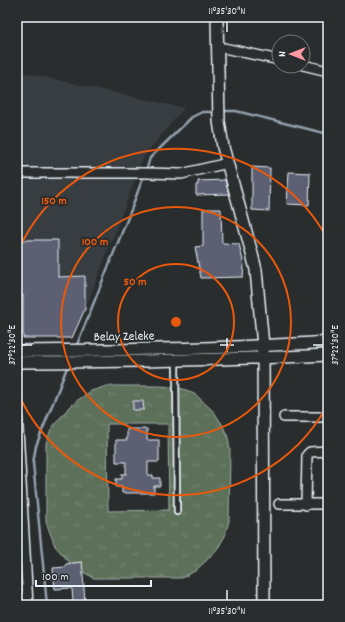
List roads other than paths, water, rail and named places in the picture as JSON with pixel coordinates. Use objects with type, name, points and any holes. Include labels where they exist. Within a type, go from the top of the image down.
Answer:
[{"type":"street","points":[[217,17],[218,121],[223,147],[256,270],[264,358],[264,605]]},
{"type":"street","points":[[224,48],[271,58]]},
{"type":"street","points":[[311,67],[328,71]]},
{"type":"street","points":[[17,173],[144,172],[181,174],[228,163]]},
{"type":"street","name":"Belay Zeleke","points":[[17,351],[263,346],[328,342]]},
{"type":"street","name":"Belay Zeleke","points":[[17,362],[176,360],[328,355]]},
{"type":"street","points":[[17,411],[28,605]]},
{"type":"street","points":[[284,417],[328,417]]},
{"type":"street","points":[[306,505],[307,455],[310,452],[328,451]]},
{"type":"street","points":[[279,504],[328,504]]},
{"type":"street","points":[[17,583],[27,583]]},
{"type":"lane","points":[[176,360],[177,512]]},
{"type":"waterway","points":[[223,111],[236,111],[328,134]]},
{"type":"waterway","points":[[146,171],[150,158],[192,117],[202,112],[216,112]]},
{"type":"waterway","points":[[76,347],[144,175]]},
{"type":"waterway","points":[[47,605],[33,463],[36,446],[68,365]]}]
